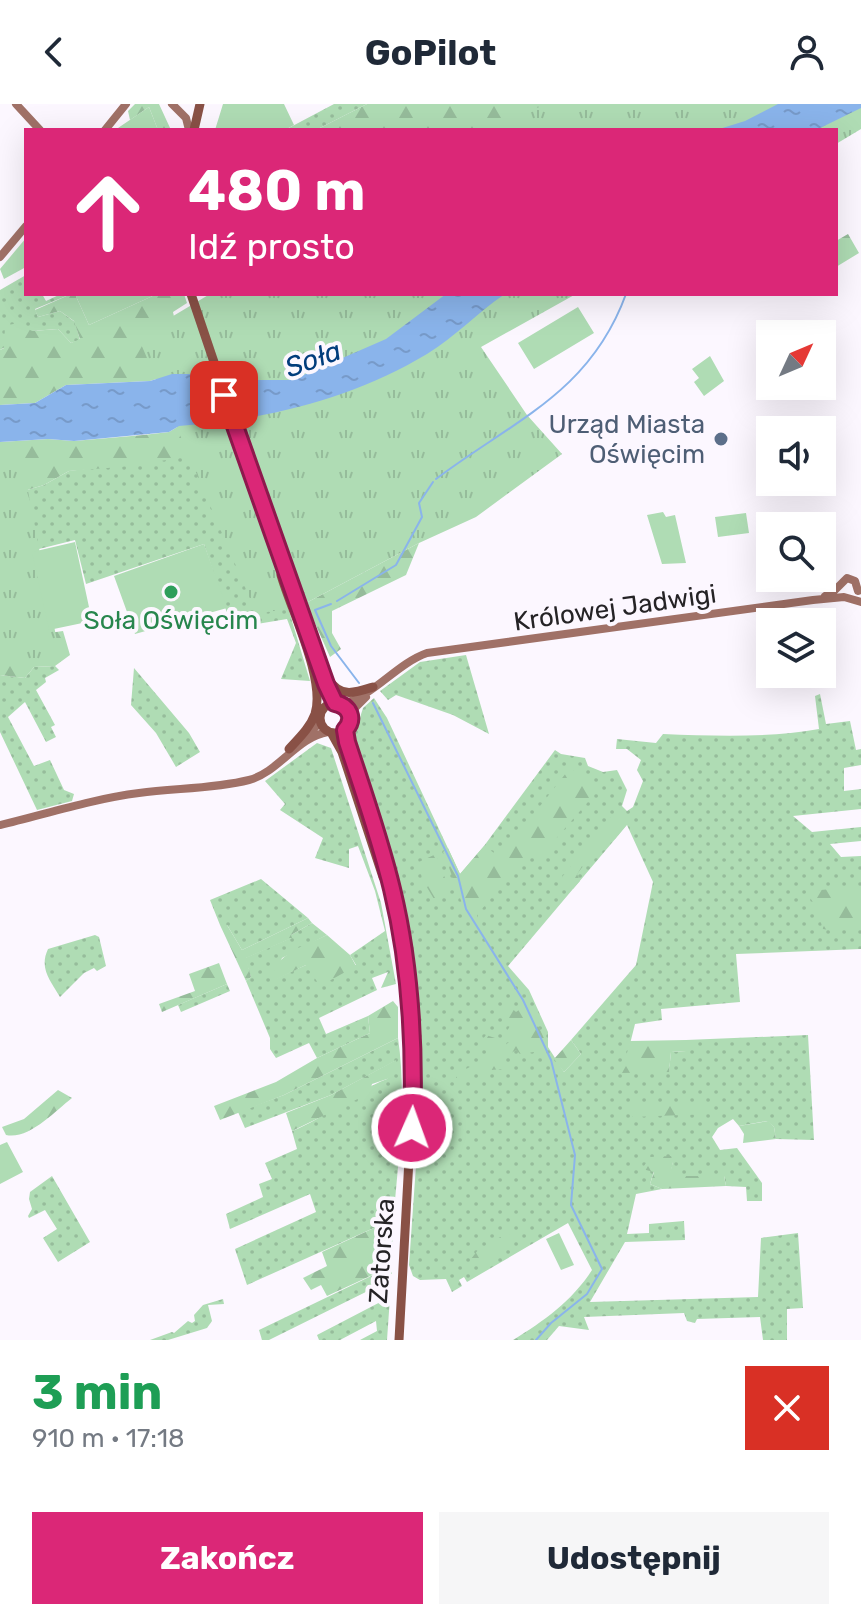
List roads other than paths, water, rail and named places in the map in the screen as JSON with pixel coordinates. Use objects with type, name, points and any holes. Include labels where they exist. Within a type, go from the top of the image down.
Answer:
[{"type":"main road","points":[[193,128],[202,104]]},
{"type":"main road","points":[[192,296],[313,659],[324,707],[320,723],[330,733],[345,730],[350,723],[350,713],[339,704],[313,659]]},
{"type":"main road","points":[[313,659],[337,690],[352,693],[373,687]]},
{"type":"main road","points":[[289,749],[310,724],[316,710],[313,659]]},
{"type":"main road","points":[[324,707],[339,704]]},
{"type":"main road","name":"Zatorska","points":[[345,730],[382,849],[398,926],[411,1014],[413,1087],[399,1340]]},
{"type":"main road","name":"Zatorska","points":[[330,733],[342,752],[398,926]]},
{"type":"street","points":[[16,104],[38,128]]},
{"type":"street","points":[[107,128],[126,104]]},
{"type":"street","points":[[172,104],[191,128]]},
{"type":"street","points":[[0,257],[24,228]]},
{"type":"street","points":[[853,594],[857,584],[850,578],[842,581],[838,588],[853,594],[861,602]]},
{"type":"street","name":"Królowej Jadwigi","points":[[813,600],[838,588]]},
{"type":"street","name":"Królowej Jadwigi","points":[[385,680],[422,655],[853,594]]},
{"type":"street","points":[[339,704],[385,680]]},
{"type":"street","points":[[350,713],[385,680]]},
{"type":"street","points":[[240,781],[289,749],[320,723]]},
{"type":"street","points":[[0,825],[125,795],[240,781],[268,771],[311,739],[330,733]]},
{"type":"water","points":[[778,104],[861,104],[861,108],[820,128],[722,128],[745,121]]},
{"type":"water","points":[[443,296],[502,296],[427,354],[369,383],[307,405],[243,419],[179,426],[169,432],[74,441],[0,442],[0,405],[35,403],[66,385],[150,381],[172,374],[210,374],[235,380],[292,380],[386,339]]},
{"type":"waterway","points":[[436,479],[547,402],[571,380],[611,328],[625,296]]},
{"type":"waterway","points":[[337,601],[396,565],[422,517],[419,503],[433,482]]},
{"type":"waterway","points":[[331,604],[315,610],[331,646],[359,683]]},
{"type":"waterway","points":[[373,703],[458,876],[466,909],[523,1000],[551,1060],[575,1155],[571,1205],[602,1269],[587,1294],[551,1323],[536,1340]]},
{"type":"place","name":"Urząd Miasta Oświęcim","points":[[721,439]]},
{"type":"place","name":"Soła Oświęcim","points":[[171,592]]},
{"type":"water label","name":"Soła","points":[[313,359]]}]
